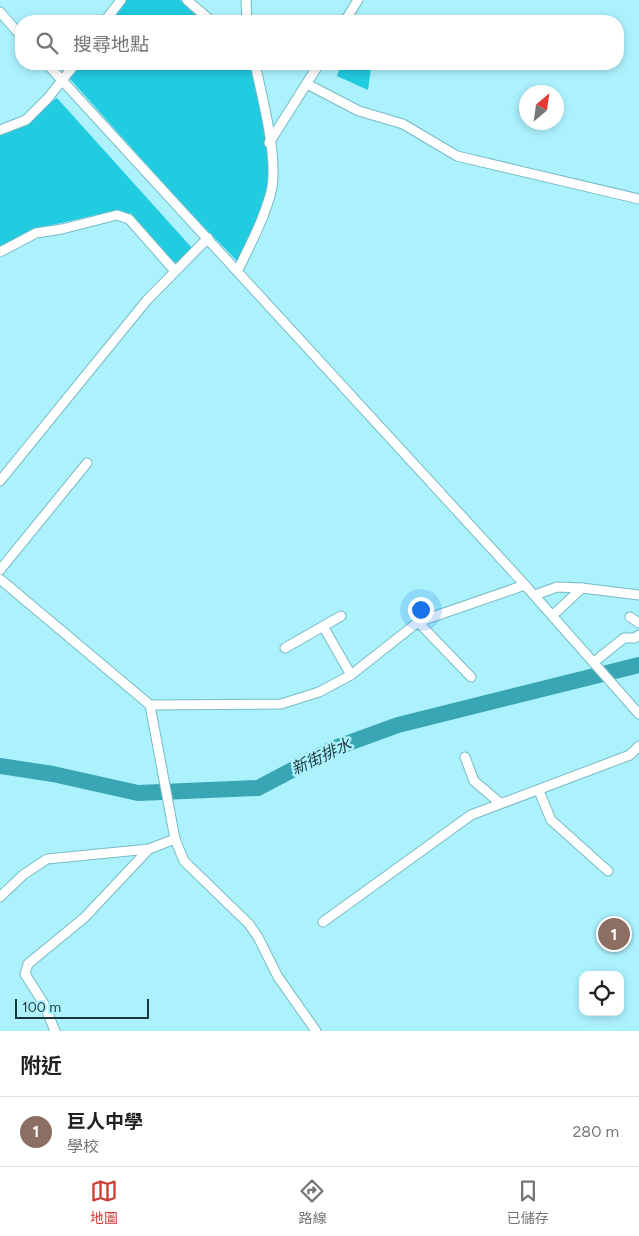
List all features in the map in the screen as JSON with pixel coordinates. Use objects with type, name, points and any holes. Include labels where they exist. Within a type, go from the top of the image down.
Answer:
[{"type":"street","points":[[110,15],[121,0]]},
{"type":"street","points":[[187,0],[204,15]]},
{"type":"street","points":[[246,0],[247,15]]},
{"type":"street","points":[[349,15],[358,0]]},
{"type":"street","points":[[0,12],[15,29]]},
{"type":"street","points":[[53,70],[525,584],[639,714]]},
{"type":"street","points":[[0,130],[26,120],[70,70]]},
{"type":"street","points":[[238,270],[272,191],[274,172],[256,70]]},
{"type":"street","points":[[269,143],[315,70]]},
{"type":"street","points":[[307,84],[359,111],[403,124],[457,156],[639,199]]},
{"type":"street","points":[[0,252],[36,233],[62,229],[116,215],[129,219],[175,271]]},
{"type":"street","points":[[0,481],[147,300],[208,238]]},
{"type":"street","points":[[0,570],[87,463]]},
{"type":"street","points":[[0,579],[150,705],[175,838],[184,861],[254,930],[278,978],[316,1031]]},
{"type":"street","points":[[150,705],[281,704],[319,692],[351,675],[418,622],[525,584]]},
{"type":"street","points":[[535,596],[557,587],[639,594]]},
{"type":"street","points":[[553,615],[582,588]]},
{"type":"street","points":[[285,648],[341,616]]},
{"type":"street","points":[[630,617],[639,622]]},
{"type":"street","points":[[418,622],[471,677]]},
{"type":"street","points":[[323,626],[351,675]]},
{"type":"street","points":[[597,664],[624,638],[635,638],[639,635]]},
{"type":"street","points":[[323,922],[471,815],[539,791],[630,755],[639,746]]},
{"type":"street","points":[[465,757],[474,781],[500,804]]},
{"type":"street","points":[[539,791],[551,820],[608,871]]},
{"type":"street","points":[[0,897],[23,875],[47,859],[148,848],[175,838]]},
{"type":"street","points":[[55,1031],[44,1004],[24,974],[28,964],[85,917],[148,848]]},
{"type":"shaded area","points":[[118,0],[180,0],[199,15],[106,15]]},
{"type":"shaded area","points":[[62,70],[253,70],[267,139],[269,182],[268,192],[261,213],[237,261],[180,202]]},
{"type":"shaded area","points":[[339,70],[371,70],[368,90],[337,76]]},
{"type":"shaded area","points":[[57,98],[192,248],[178,262],[173,263],[146,234],[131,213],[124,216],[118,210],[39,228],[0,246],[0,132],[25,122]]},
{"type":"waterway","name":"新街排水","points":[[0,766],[53,774],[138,793],[258,788],[332,749],[398,725],[639,665]]},
{"type":"place","name":"巨人中學","points":[[614,934]]}]
